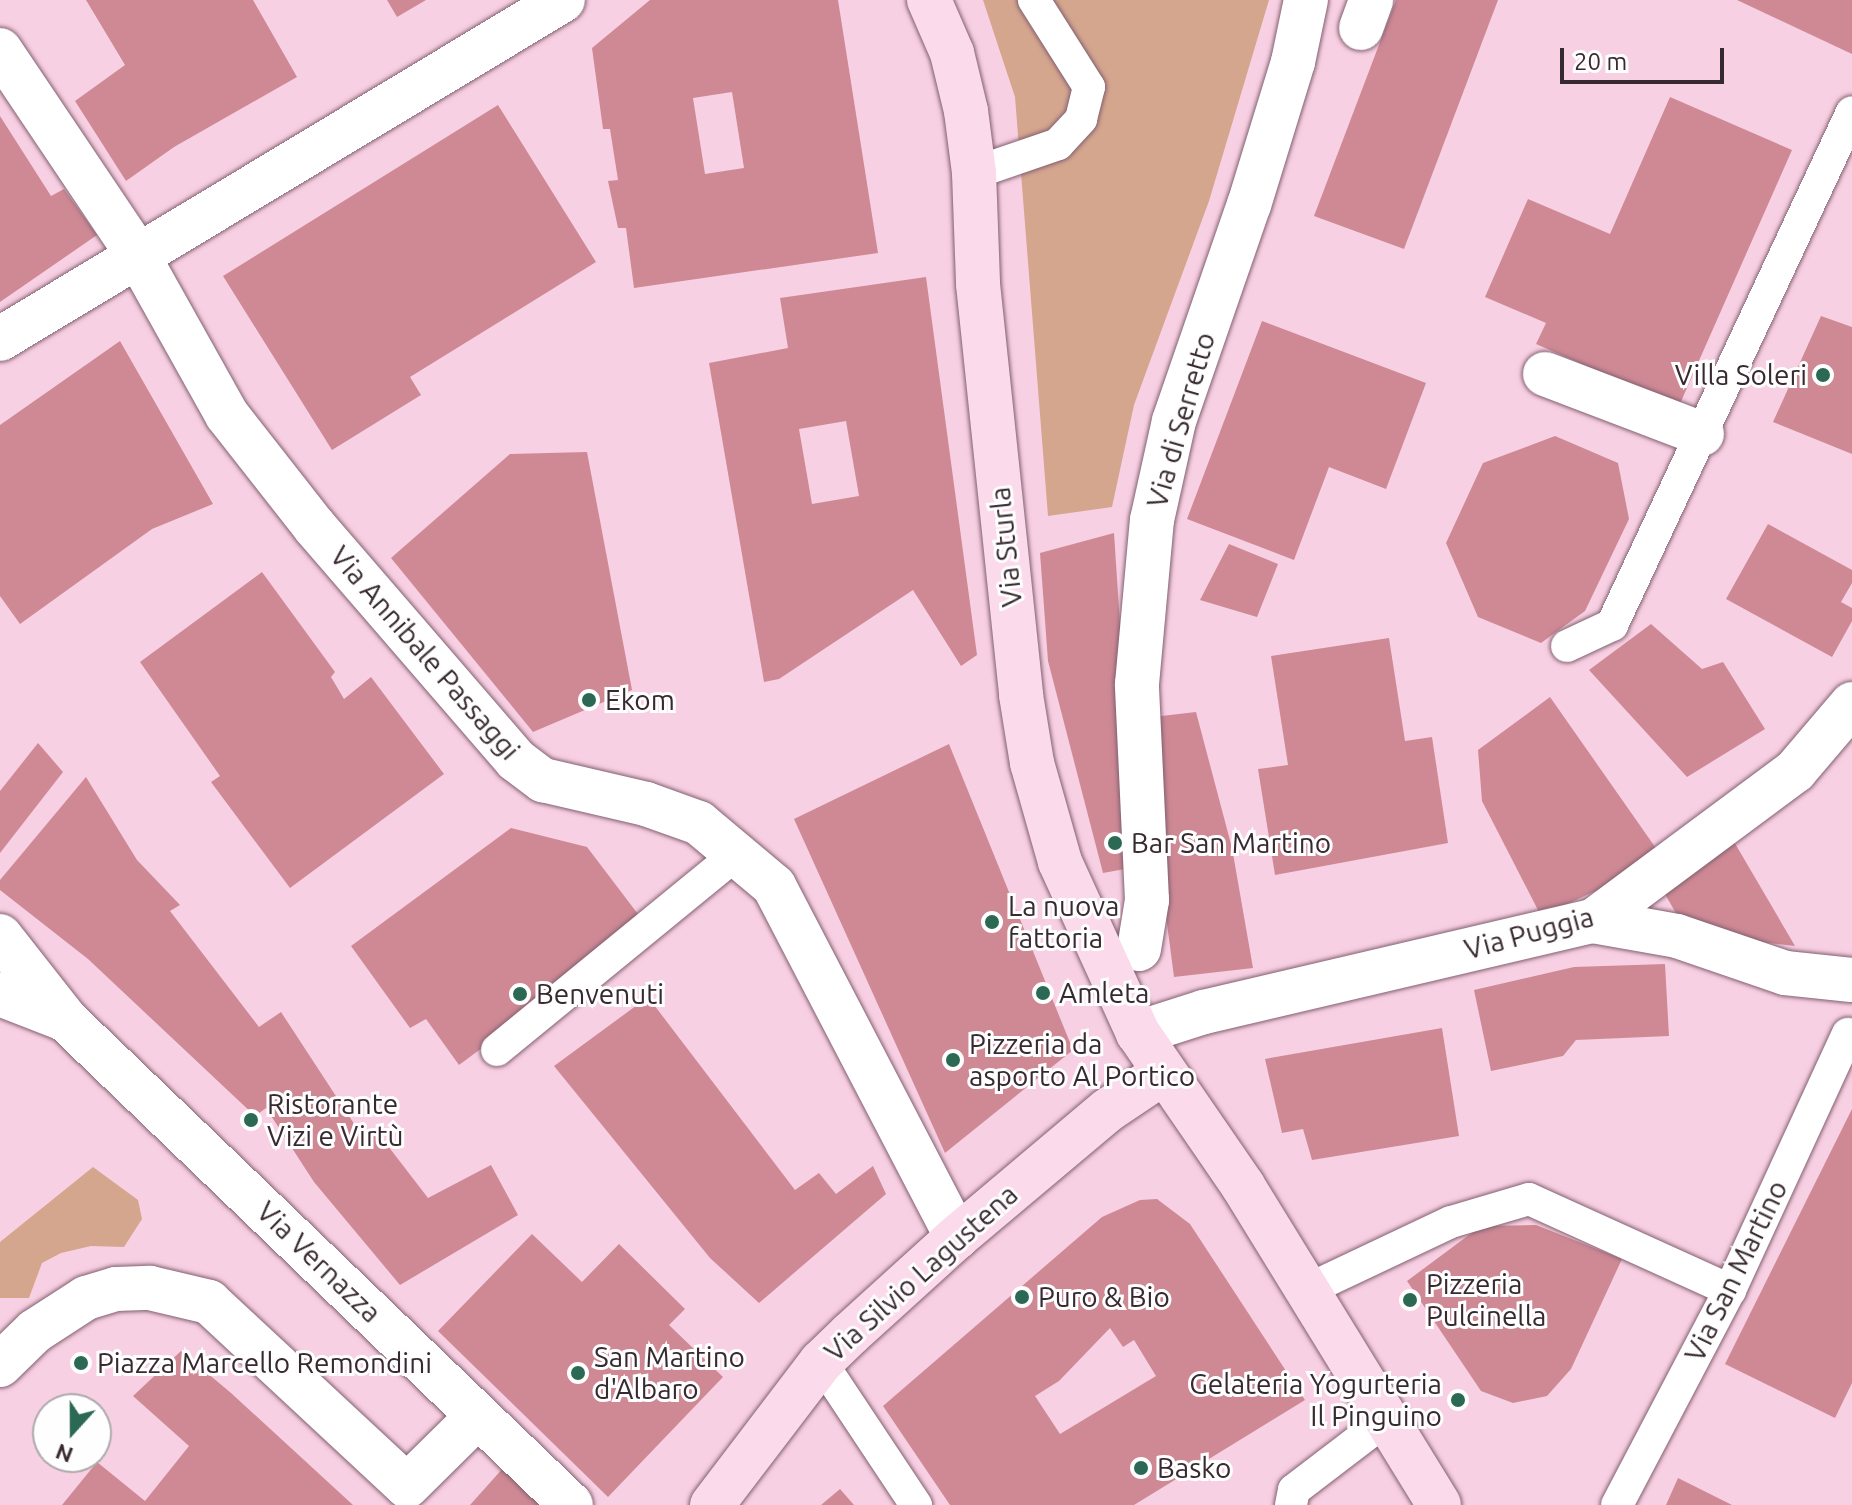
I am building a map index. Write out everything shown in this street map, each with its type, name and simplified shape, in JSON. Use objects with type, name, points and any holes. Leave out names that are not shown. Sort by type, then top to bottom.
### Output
[{"type":"street","points":[[0,339],[563,0]]},
{"type":"street","name":"Via Sturla","points":[[929,0],[952,53],[974,173],[986,361],[1032,763],[1068,883],[1138,1033],[1163,1073]]},
{"type":"street","name":"Via di Serretto","points":[[1139,949],[1147,900],[1137,684],[1152,520],[1174,421],[1249,205],[1293,62],[1306,0]]},
{"type":"street","name":"Via Annibale Passaggi","points":[[0,50],[137,254],[227,415],[314,526],[516,760],[543,780],[646,804],[699,823],[739,852],[774,886],[957,1237]]},
{"type":"street","points":[[1545,374],[1702,434]]},
{"type":"street","name":"Via Puggia","points":[[1138,1033],[1204,1012],[1593,921],[1795,771],[1852,704]]},
{"type":"street","points":[[1593,921],[1677,936],[1785,973],[1852,980]]},
{"type":"street","name":"Via Vernazza","points":[[0,936],[66,1020],[571,1505]]},
{"type":"street","name":"Via Vernazza","points":[[0,994],[66,1020]]},
{"type":"street","points":[[1163,1073],[1307,1290],[1439,1505]]},
{"type":"street","name":"Via Silvio Lagustena","points":[[712,1505],[821,1362],[957,1237],[1108,1110],[1163,1073]]},
{"type":"street","points":[[0,1365],[35,1331],[86,1298],[116,1289],[150,1288],[194,1295],[223,1313],[407,1496],[477,1417]]},
{"type":"lane","points":[[974,173],[1058,144],[1081,119],[1089,87],[1034,0]]},
{"type":"lane","points":[[1567,646],[1612,625],[1852,112]]},
{"type":"lane","points":[[497,1050],[739,852]]},
{"type":"lane","name":"Via San Martino","points":[[1617,1505],[1730,1290],[1848,1034]]},
{"type":"lane","points":[[1307,1290],[1451,1222],[1529,1199],[1730,1290]]},
{"type":"lane","points":[[821,1362],[916,1505]]},
{"type":"lane","points":[[1291,1505],[1294,1490],[1387,1419]]},
{"type":"shaded area","points":[[983,0],[1269,0],[1209,201],[1134,405],[1112,507],[1048,516],[1015,97]]},
{"type":"shaded area","points":[[93,1167],[138,1200],[142,1219],[124,1247],[91,1246],[61,1253],[42,1263],[29,1298],[0,1298],[0,1242]]},
{"type":"building","points":[[86,0],[253,0],[297,77],[174,147],[126,181],[75,101],[125,65]]},
{"type":"building","points":[[387,0],[426,0],[397,17]]},
{"type":"building","points":[[650,0],[838,0],[878,253],[634,288],[626,228],[618,228],[608,181],[618,180],[610,129],[603,129],[592,48]],"holes":[[[732,92],[744,168],[705,174],[693,98]]]},
{"type":"building","points":[[1396,0],[1498,0],[1404,249],[1314,216]]},
{"type":"building","points":[[1737,0],[1852,0],[1852,54]]},
{"type":"building","points":[[1670,97],[1792,150],[1679,406],[1536,344],[1546,323],[1485,297],[1528,199],[1610,234]]},
{"type":"building","points":[[498,105],[596,262],[410,377],[421,395],[332,450],[223,276]]},
{"type":"building","points":[[0,116],[51,196],[64,189],[97,235],[0,302]]},
{"type":"building","points":[[926,277],[977,655],[961,666],[913,590],[779,679],[764,682],[709,363],[788,348],[780,298]],"holes":[[[846,421],[859,496],[812,504],[799,429]]]},
{"type":"building","name":"Villa Soleri","points":[[1821,316],[1852,327],[1852,454],[1773,422]]},
{"type":"building","points":[[1262,321],[1426,383],[1386,489],[1329,467],[1294,560],[1187,519]]},
{"type":"building","points":[[120,341],[213,504],[152,529],[20,624],[0,596],[0,425]]},
{"type":"building","points":[[1555,436],[1618,463],[1629,519],[1585,611],[1541,643],[1478,617],[1446,543],[1483,463]]},
{"type":"building","points":[[587,452],[632,690],[533,732],[391,558],[510,454]]},
{"type":"building","points":[[1768,524],[1852,570],[1852,583],[1841,602],[1852,608],[1852,621],[1832,657],[1726,599]]},
{"type":"building","points":[[1114,533],[1136,867],[1103,873],[1048,661],[1040,553]]},
{"type":"building","points":[[1229,544],[1278,564],[1257,617],[1200,600]]},
{"type":"building","points":[[262,572],[335,672],[331,677],[344,699],[371,677],[444,774],[290,888],[211,782],[220,776],[140,662]]},
{"type":"building","points":[[1651,624],[1702,669],[1723,662],[1765,729],[1687,777],[1589,670]]},
{"type":"building","points":[[1389,638],[1405,741],[1432,737],[1448,843],[1275,875],[1258,769],[1288,765],[1271,656]]},
{"type":"building","points":[[1550,697],[1660,854],[1641,870],[1541,916],[1482,801],[1478,750]]},
{"type":"building","points":[[1196,712],[1232,848],[1253,968],[1174,977],[1159,863],[1153,717]]},
{"type":"building","points":[[38,743],[63,772],[0,853],[0,791]]},
{"type":"building","points":[[949,744],[1073,1050],[945,1153],[794,819]]},
{"type":"building","points":[[86,777],[137,860],[180,905],[170,911],[259,1027],[281,1012],[366,1142],[378,1133],[428,1198],[491,1165],[518,1215],[400,1285],[314,1182],[266,1108],[255,1116],[88,959],[0,890],[0,880]]},
{"type":"building","points":[[511,828],[587,847],[647,926],[459,1065],[426,1019],[410,1028],[351,946]]},
{"type":"building","points":[[1733,840],[1795,946],[1688,934],[1662,889]]},
{"type":"building","points":[[1665,964],[1669,1036],[1576,1040],[1563,1056],[1491,1071],[1474,990],[1574,967]]},
{"type":"building","points":[[648,997],[795,1190],[819,1173],[836,1194],[873,1166],[886,1194],[759,1303],[710,1258],[554,1066]]},
{"type":"building","points":[[1442,1028],[1459,1136],[1312,1160],[1303,1129],[1282,1133],[1265,1059]]},
{"type":"building","points":[[1852,1109],[1852,1383],[1835,1418],[1725,1364]]},
{"type":"building","points":[[1157,1199],[1190,1224],[1305,1400],[1134,1505],[950,1505],[883,1406],[1102,1217],[1140,1200]],"holes":[[[1110,1328],[1123,1347],[1134,1340],[1156,1376],[1060,1434],[1035,1396],[1059,1381]]]},
{"type":"building","points":[[1536,1225],[1622,1259],[1571,1369],[1547,1396],[1513,1403],[1481,1391],[1407,1281],[1481,1226]]},
{"type":"building","name":"San Martino d'Albaro","points":[[532,1234],[582,1282],[619,1244],[685,1309],[669,1325],[723,1377],[608,1497],[438,1331]]},
{"type":"building","points":[[181,1351],[353,1505],[62,1505],[88,1473],[111,1473],[145,1501],[189,1446],[133,1396]]},
{"type":"building","points":[[504,1467],[543,1505],[470,1505]]},
{"type":"building","points":[[1678,1478],[1732,1505],[1666,1505]]},
{"type":"building","points":[[840,1489],[854,1505],[821,1505]]},
{"type":"place","name":"Villa Soleri","points":[[1823,375]]},
{"type":"place","name":"Ekom","points":[[589,700]]},
{"type":"place","name":"Bar San Martino","points":[[1115,843]]},
{"type":"place","name":"La nuova fattoria","points":[[992,922]]},
{"type":"place","name":"Amleta","points":[[1043,993]]},
{"type":"place","name":"Benvenuti","points":[[520,994]]},
{"type":"place","name":"Pizzeria da asporto Al Portico","points":[[953,1060]]},
{"type":"place","name":"Ristorante Vizi e Virtù","points":[[251,1120]]},
{"type":"place","name":"Puro & Bio","points":[[1022,1297]]},
{"type":"place","name":"Pizzeria Pulcinella","points":[[1410,1300]]},
{"type":"place","name":"Piazza Marcello Remondini","points":[[81,1363]]},
{"type":"place","name":"San Martino d'Albaro","points":[[578,1373]]},
{"type":"place","name":"Gelateria Yogurteria Il Pinguino","points":[[1458,1400]]},
{"type":"place","name":"Basko","points":[[1141,1468]]}]
